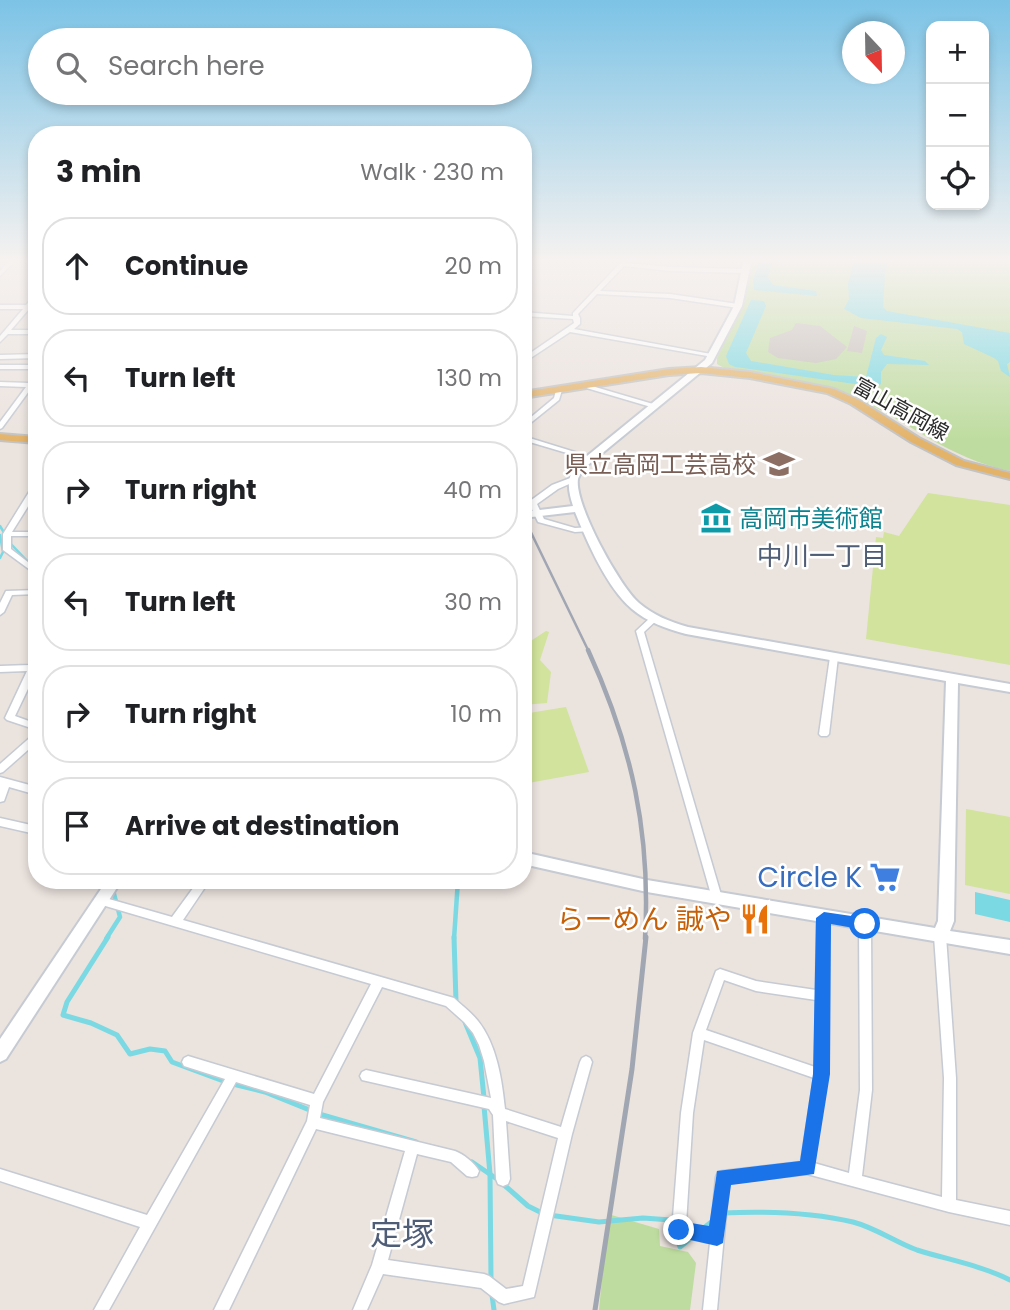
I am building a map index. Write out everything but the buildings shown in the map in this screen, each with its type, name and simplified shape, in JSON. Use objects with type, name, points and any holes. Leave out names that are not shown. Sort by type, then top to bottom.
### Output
[{"type":"main road","name":"富山高岡線","points":[[532,394],[701,370],[750,375],[830,391],[855,402],[923,444],[960,463],[1010,476]]},
{"type":"main road","points":[[0,437],[28,439]]},
{"type":"street","points":[[0,340],[17,319]]},
{"type":"street","points":[[532,355],[570,330],[577,324],[578,319]]},
{"type":"street","points":[[731,319],[701,370],[652,405],[589,458],[577,470],[573,479],[578,508],[619,587],[630,602],[654,619],[686,630],[1010,688]]},
{"type":"street","points":[[570,330],[711,356]]},
{"type":"street","points":[[7,332],[28,332]]},
{"type":"street","points":[[0,356],[28,356]]},
{"type":"street","points":[[0,367],[28,367]]},
{"type":"street","points":[[0,384],[28,385]]},
{"type":"street","points":[[585,386],[652,405]]},
{"type":"street","points":[[532,417],[557,399],[559,390]]},
{"type":"street","points":[[0,427],[28,392]]},
{"type":"street","points":[[532,441],[589,458]]},
{"type":"street","points":[[573,479],[555,487],[533,503],[541,520],[575,530],[588,529]]},
{"type":"street","points":[[28,501],[7,537],[7,550],[28,566]]},
{"type":"street","points":[[532,514],[578,508]]},
{"type":"street","points":[[7,537],[28,535]]},
{"type":"street","points":[[0,612],[9,593],[28,592]]},
{"type":"street","points":[[654,619],[640,631],[717,898]]},
{"type":"street","points":[[824,734],[834,657]]},
{"type":"street","points":[[0,668],[28,666]]},
{"type":"street","points":[[949,1205],[950,1079],[940,936],[947,921],[952,678]]},
{"type":"street","points":[[28,680],[10,718],[28,724]]},
{"type":"street","points":[[0,770],[28,744]]},
{"type":"street","points":[[0,798],[2,782],[28,789]]},
{"type":"street","points":[[0,822],[28,828]]},
{"type":"street","points":[[532,860],[602,877],[824,918],[1010,947]]},
{"type":"street","points":[[0,1054],[109,889]]},
{"type":"street","points":[[175,922],[199,889]]},
{"type":"street","points":[[102,901],[450,1002],[477,1028],[487,1049],[491,1106],[503,1179]]},
{"type":"street","points":[[807,1168],[821,1074],[824,918]]},
{"type":"street","points":[[855,1181],[866,1090],[865,924]]},
{"type":"street","points":[[717,1237],[679,1230],[687,1113],[699,1033],[720,974],[756,986],[822,996]]},
{"type":"street","points":[[221,1310],[313,1122],[317,1101],[379,981]]},
{"type":"street","points":[[699,1033],[821,1074]]},
{"type":"street","points":[[188,1062],[317,1101]]},
{"type":"street","points":[[379,1266],[484,1281],[504,1297],[530,1292],[565,1134],[586,1062]]},
{"type":"street","points":[[101,1310],[233,1076]]},
{"type":"street","points":[[366,1076],[491,1106],[565,1134]]},
{"type":"street","points":[[313,1122],[455,1157],[472,1171]]},
{"type":"street","points":[[360,1310],[379,1266],[412,1148]]},
{"type":"street","points":[[710,1310],[723,1177],[807,1168],[1010,1218]]},
{"type":"street","points":[[0,1175],[150,1223]]},
{"type":"green space","points":[[736,319],[1010,319],[1010,471],[967,458],[844,393],[810,383],[724,368],[717,364],[717,358]]},
{"type":"green space","points":[[928,493],[1010,505],[1010,665],[866,639],[876,537],[883,538],[884,532],[899,536]]},
{"type":"green space","points":[[546,631],[549,632],[540,660],[551,672],[547,703],[532,704],[532,640]]},
{"type":"green space","points":[[566,707],[589,772],[532,782],[532,713]]},
{"type":"green space","points":[[966,809],[1010,817],[1010,894],[965,885]]},
{"type":"green space","points":[[608,1214],[659,1229],[660,1246],[688,1252],[696,1263],[690,1310],[599,1310]]},
{"type":"water","points":[[742,319],[760,319],[746,353],[751,361],[834,375],[866,377],[876,338],[881,334],[887,337],[881,350],[884,355],[925,361],[929,365],[887,364],[881,372],[881,384],[876,387],[735,367],[729,364],[726,356]]},
{"type":"water","points":[[871,319],[932,319],[1010,333],[1010,362],[1007,364],[1010,377],[1001,371],[994,358],[964,344],[962,332],[957,329]]},
{"type":"water","points":[[975,892],[1010,900],[1010,922],[975,914]]},
{"type":"waterway","points":[[0,526],[6,536]]},
{"type":"waterway","points":[[0,535],[3,552],[0,558]]},
{"type":"waterway","points":[[10,543],[28,562]]},
{"type":"waterway","points":[[454,938],[457,889]]},
{"type":"waterway","points":[[106,939],[120,917],[113,890]]},
{"type":"waterway","points":[[108,937],[67,1002],[63,1015],[91,1023],[117,1035],[130,1054],[150,1049],[165,1051],[172,1062],[226,1082]]},
{"type":"waterway","points":[[454,938],[456,1002]]},
{"type":"waterway","points":[[465,1022],[480,1058],[484,1098]]},
{"type":"waterway","points":[[233,1084],[265,1092],[312,1111]]},
{"type":"waterway","points":[[484,1106],[490,1174]]},
{"type":"waterway","points":[[319,1114],[416,1142]]},
{"type":"waterway","points":[[472,1162],[490,1174]]},
{"type":"waterway","points":[[490,1174],[497,1179]]},
{"type":"waterway","points":[[490,1174],[491,1280]]},
{"type":"waterway","points":[[503,1184],[528,1206],[542,1213]]},
{"type":"waterway","points":[[723,1213],[788,1213],[853,1222],[917,1250],[1010,1280]]},
{"type":"waterway","points":[[549,1215],[599,1222],[643,1218],[671,1220],[673,1225]]},
{"type":"waterway","points":[[701,1230],[714,1220]]},
{"type":"waterway","points":[[675,1232],[680,1247],[692,1237]]},
{"type":"waterway","points":[[492,1295],[494,1310]]},
{"type":"railway","points":[[532,535],[589,652]]},
{"type":"railway","points":[[588,650],[616,721],[635,791],[645,863],[645,939]]},
{"type":"railway","points":[[595,1310],[632,1069],[646,937]]},
{"type":"place","name":"県立高岡工芸高校","points":[[779,464]]},
{"type":"place","name":"高岡市美術館","points":[[716,518]]},
{"type":"place","name":"Circle K","points":[[885,877]]},
{"type":"place","name":"らーめん 誠や","points":[[755,919]]},
{"type":"district","name":"中川一丁目","points":[[822,556]]},
{"type":"district","name":"定塚","points":[[402,1233]]},
{"type":"route","points":[[679,1230],[717,1237],[723,1177],[807,1168],[821,1074],[824,918],[865,924]]}]
